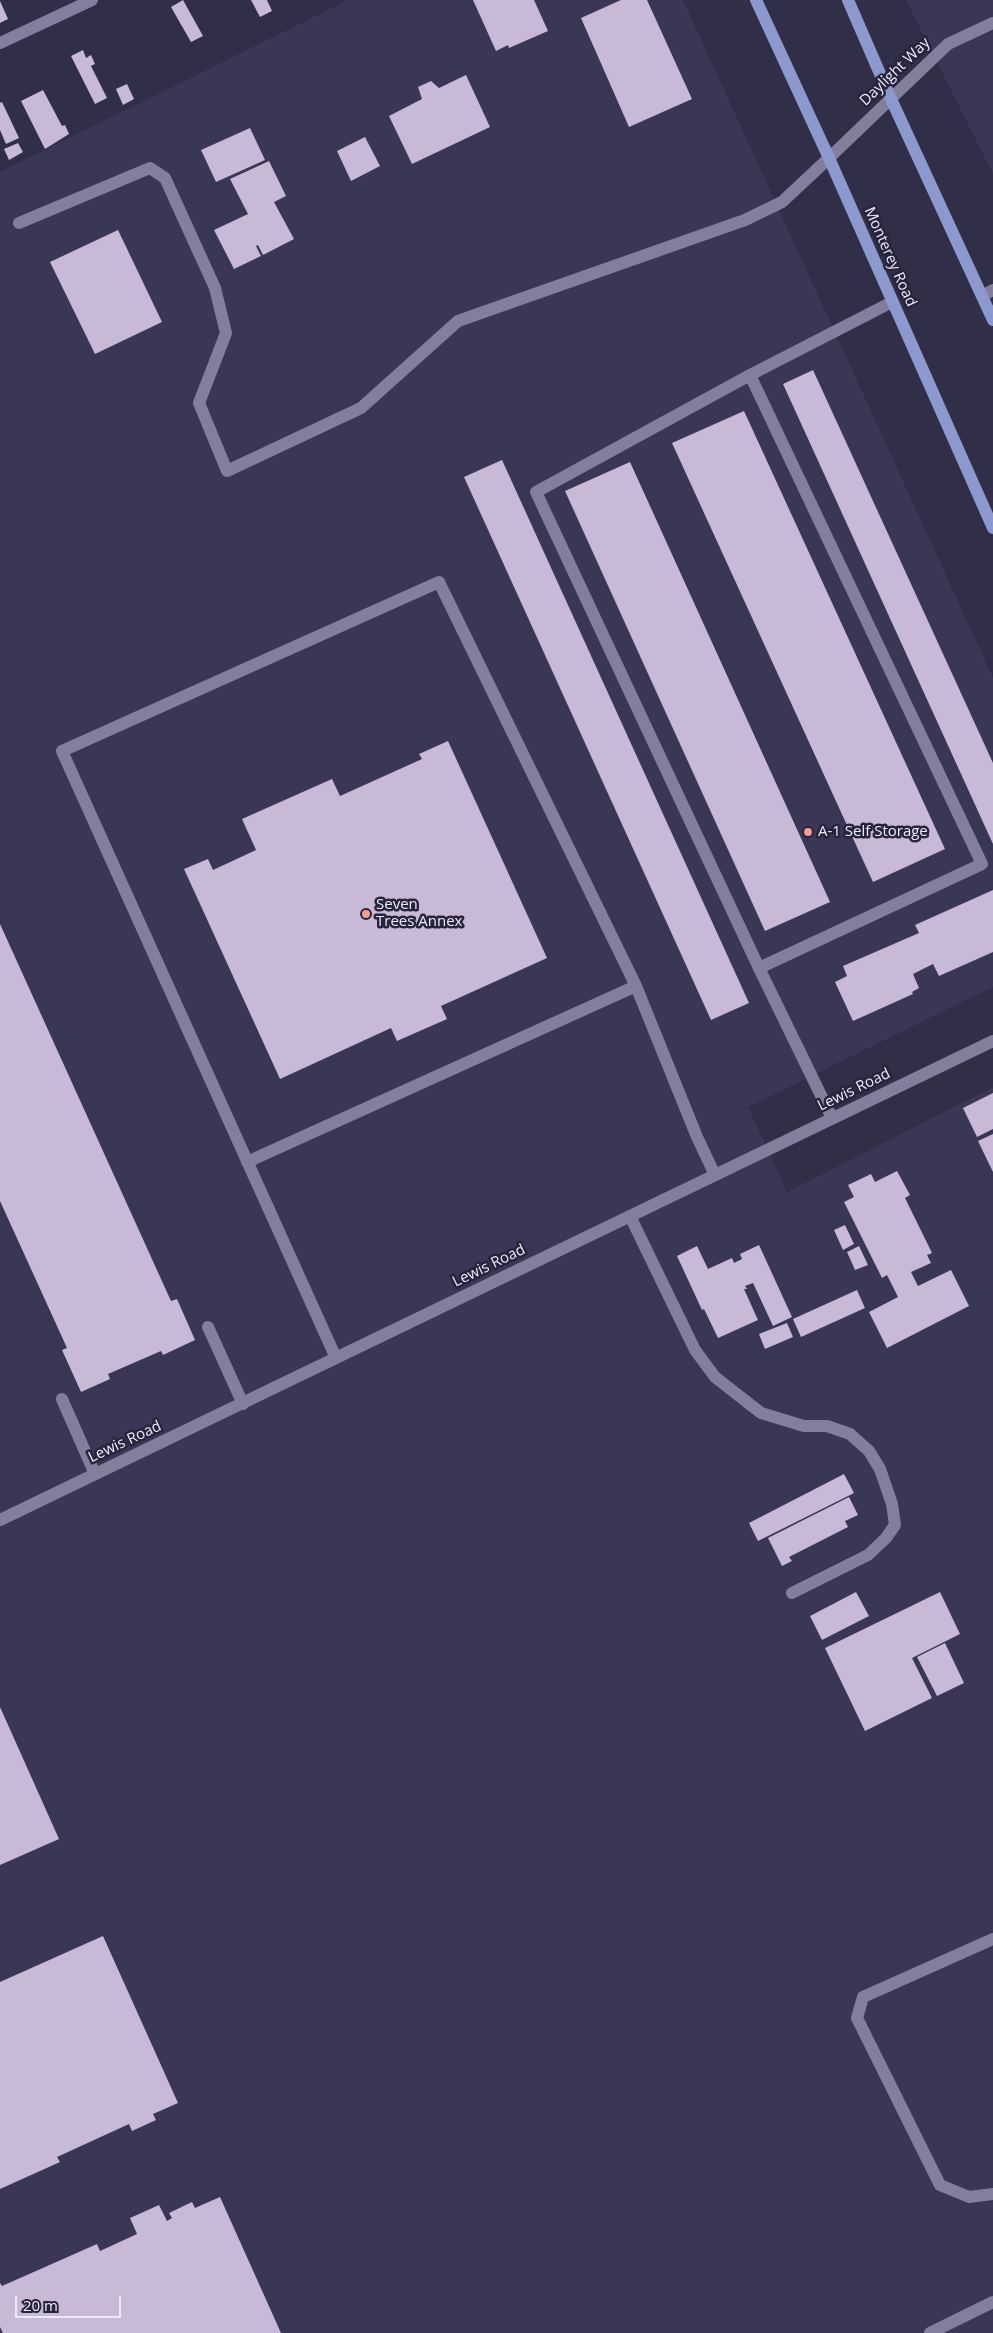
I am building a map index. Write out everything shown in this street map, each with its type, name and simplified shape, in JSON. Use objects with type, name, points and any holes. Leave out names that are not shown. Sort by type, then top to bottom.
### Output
[{"type":"main road","name":"Monterey Road","points":[[756,0],[829,158],[993,528]]},
{"type":"main road","points":[[848,0],[891,99],[987,293],[993,320]]},
{"type":"street","points":[[0,44],[92,0]]},
{"type":"street","name":"Daylight Way","points":[[19,222],[150,168],[165,178],[215,288],[226,333],[199,402],[227,471],[362,408],[458,321],[745,220],[782,202],[948,44],[993,23]]},
{"type":"street","points":[[832,1118],[759,968],[536,492],[750,375],[892,302]]},
{"type":"street","points":[[750,375],[982,864],[759,968]]},
{"type":"street","points":[[336,1358],[62,751],[439,582],[636,986],[697,1137],[715,1175]]},
{"type":"street","points":[[247,1162],[636,986]]},
{"type":"street","name":"Lewis Road","points":[[0,1520],[993,1041]]},
{"type":"street","points":[[630,1216],[695,1350],[714,1378],[761,1413],[804,1426],[827,1426],[850,1434],[869,1451],[880,1469],[892,1504],[894,1518],[894,1525],[886,1538],[868,1555],[792,1593]]},
{"type":"street","points":[[208,1327],[243,1404]]},
{"type":"street","points":[[62,1400],[95,1474]]},
{"type":"street","points":[[993,1939],[863,1997],[857,2018],[940,2185],[969,2197],[993,2194]]},
{"type":"street","points":[[930,2333],[993,2302]]},
{"type":"shaded area","points":[[348,0],[683,0],[993,678],[993,987],[748,1107],[787,1192],[993,1087],[993,2333],[0,2333],[0,172]]},
{"type":"shaded area","points":[[906,0],[993,0],[993,174]]},
{"type":"building","points":[[183,0],[203,36],[191,42],[171,7]]},
{"type":"building","points":[[251,0],[267,0],[272,11],[260,17]]},
{"type":"building","points":[[473,0],[534,0],[548,31],[509,48],[508,45],[496,51]]},
{"type":"building","points":[[621,0],[647,0],[692,99],[629,127],[581,18]]},
{"type":"building","points":[[0,1],[8,19],[0,23]]},
{"type":"building","points":[[83,50],[86,58],[91,55],[95,64],[91,66],[107,98],[95,104],[71,56]]},
{"type":"building","points":[[466,75],[490,127],[412,164],[389,116],[422,99],[418,87],[431,81],[439,88]]},
{"type":"building","points":[[127,84],[134,99],[123,105],[116,89]]},
{"type":"building","points":[[43,90],[62,126],[65,125],[69,134],[45,149],[21,101]]},
{"type":"building","points":[[2,102],[19,138],[6,144],[0,130],[0,103]]},
{"type":"building","points":[[250,128],[265,160],[216,182],[201,150]]},
{"type":"building","points":[[365,137],[380,166],[351,181],[337,151]]},
{"type":"building","points":[[18,143],[23,152],[9,160],[4,149]]},
{"type":"building","points":[[269,161],[286,196],[274,202],[294,239],[263,255],[258,245],[256,246],[261,256],[234,269],[214,230],[248,214],[230,179]]},
{"type":"building","points":[[118,230],[162,322],[95,354],[50,262]]},
{"type":"building","points":[[813,370],[993,763],[993,844],[783,384]]},
{"type":"building","points":[[744,411],[945,849],[873,882],[672,443]]},
{"type":"building","points":[[502,460],[749,1003],[711,1020],[464,477]]},
{"type":"building","points":[[630,462],[830,902],[765,931],[565,491]]},
{"type":"building","name":"Seven Trees Annex","points":[[448,741],[547,958],[441,1006],[447,1019],[397,1041],[391,1028],[280,1079],[184,869],[208,859],[213,870],[256,850],[242,819],[332,779],[340,796],[422,759],[419,754]]},
{"type":"building","points":[[993,890],[993,952],[939,976],[933,964],[913,974],[919,988],[912,992],[913,994],[853,1021],[835,982],[847,976],[843,966],[919,933],[915,925]]},
{"type":"building","points":[[0,924],[171,1301],[177,1299],[195,1340],[163,1355],[161,1351],[108,1374],[110,1379],[81,1392],[62,1350],[67,1348],[0,1201]]},
{"type":"building","points":[[993,1093],[993,1129],[977,1137],[963,1108]]},
{"type":"building","points":[[993,1134],[993,1172],[978,1141]]},
{"type":"building","points":[[897,1171],[910,1195],[905,1198],[932,1253],[927,1255],[931,1263],[911,1272],[918,1286],[951,1270],[969,1306],[887,1348],[869,1312],[898,1297],[887,1275],[882,1278],[844,1202],[854,1197],[848,1185],[871,1174],[875,1182]]},
{"type":"building","points":[[845,1225],[854,1244],[843,1250],[834,1230]]},
{"type":"building","points":[[759,1245],[792,1317],[773,1326],[753,1283],[745,1286],[747,1289],[744,1289],[758,1320],[718,1338],[704,1309],[702,1310],[677,1256],[697,1246],[708,1269],[732,1258],[734,1263],[742,1259],[740,1254]]},
{"type":"building","points":[[859,1246],[868,1265],[855,1270],[847,1252]]},
{"type":"building","points":[[857,1290],[865,1308],[801,1337],[793,1319]]},
{"type":"building","points":[[787,1323],[793,1337],[765,1349],[759,1334]]},
{"type":"building","points":[[844,1474],[854,1493],[758,1541],[749,1523]]},
{"type":"building","points":[[849,1497],[858,1515],[845,1521],[848,1527],[789,1557],[792,1561],[782,1566],[768,1538]]},
{"type":"building","points":[[856,1592],[869,1616],[822,1640],[810,1616]]},
{"type":"building","points":[[940,1592],[960,1634],[912,1658],[932,1698],[865,1731],[825,1648]]},
{"type":"building","points":[[945,1643],[964,1683],[937,1696],[917,1657]]},
{"type":"building","points":[[0,1707],[59,1839],[0,1865]]},
{"type":"building","points":[[103,1936],[178,2103],[153,2114],[156,2120],[132,2131],[129,2124],[57,2157],[60,2162],[0,2189],[0,1982]]},
{"type":"building","points":[[220,2197],[281,2333],[3,2333],[0,2327],[0,2283],[2,2286],[97,2244],[100,2251],[137,2234],[130,2218],[159,2205],[167,2221],[172,2218],[169,2213],[192,2202],[195,2208]]},
{"type":"place","name":"A-1 Self Storage","points":[[808,832]]},
{"type":"place","name":"Seven Trees Annex","points":[[366,914]]}]
